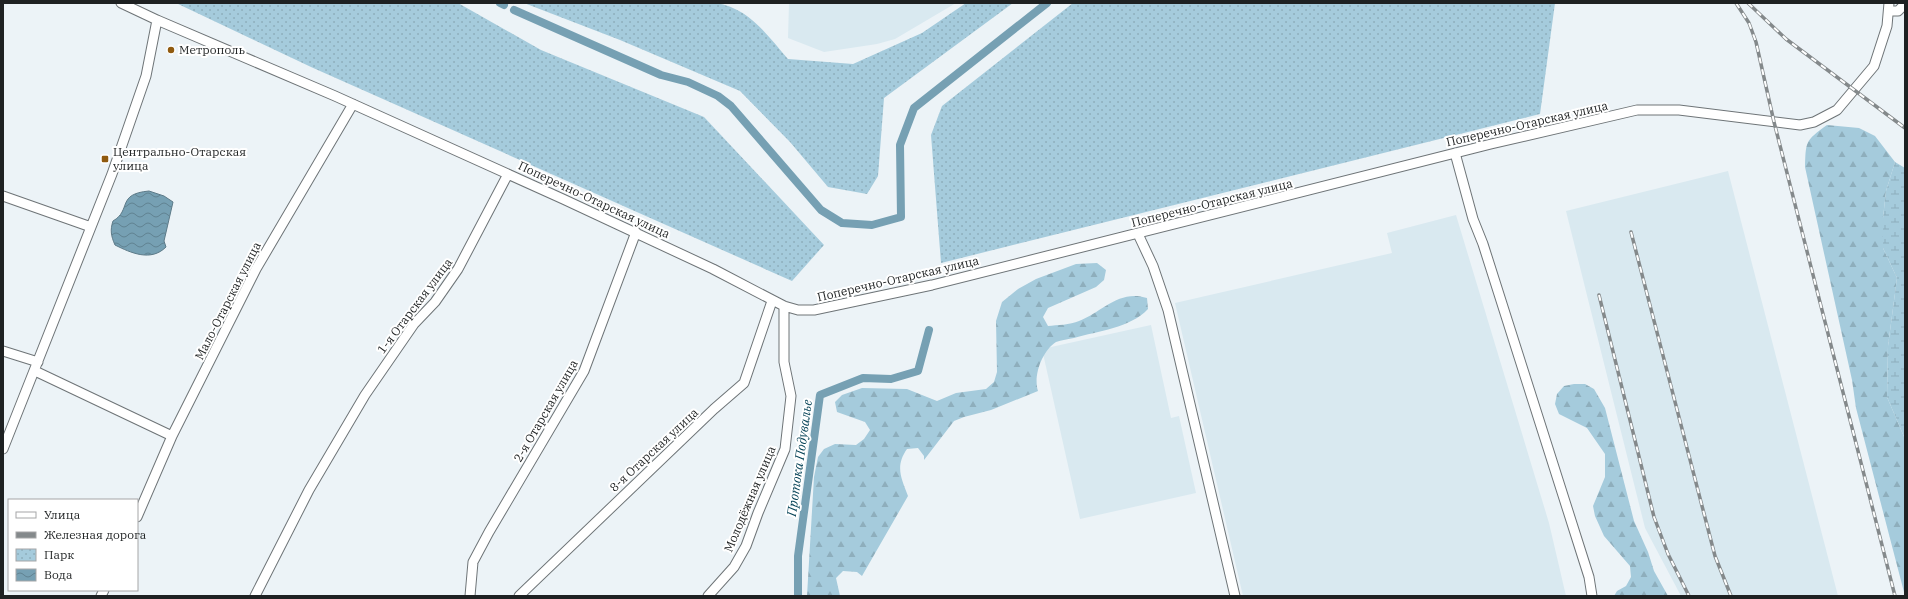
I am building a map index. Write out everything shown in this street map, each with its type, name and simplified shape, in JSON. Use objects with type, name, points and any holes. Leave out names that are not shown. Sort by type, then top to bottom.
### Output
[{"type":"street","name":"Поперечно-Отарская улица","points":[[121,3],[157,20],[353,104],[636,232],[713,269],[772,301],[798,310],[814,310],[844,305],[932,285],[1455,153],[1637,110],[1679,110],[1800,125],[1814,122],[1837,110],[1876,64],[1887,26],[1889,7]]},
{"type":"street","points":[[1889,7],[1898,11],[1905,4]]},
{"type":"street","points":[[3,449],[92,227],[140,95],[146,76],[157,20]]},
{"type":"street","name":"Мало-Отарская улица","points":[[138,514],[172,436],[256,269],[353,104]]},
{"type":"street","points":[[1455,153],[1473,219],[1484,244],[1586,570],[1592,596]]},
{"type":"street","name":"1-я Отарская улица","points":[[255,596],[309,490],[365,395],[414,324],[436,302],[458,269],[508,174]]},
{"type":"street","points":[[3,196],[92,227]]},
{"type":"street","name":"2-я Отарская улица","points":[[470,596],[473,562],[488,532],[584,371],[636,232]]},
{"type":"street","points":[[1138,234],[1153,266],[1168,310],[1235,596]]},
{"type":"street","name":"8-я Отарская улица","points":[[519,596],[669,452],[744,383],[772,301]]},
{"type":"street","name":"Молодёжная улица","points":[[708,596],[734,567],[746,546],[785,449],[791,396],[784,362],[784,306]]},
{"type":"street","points":[[3,351],[36,366],[172,436]]},
{"type":"shaded area","points":[[789,3],[956,3],[895,39],[877,44],[824,52],[788,38]]},
{"type":"shaded area","points":[[1728,171],[1838,596],[1681,596],[1645,528],[1566,211]]},
{"type":"shaded area","points":[[1456,215],[1549,523],[1566,596],[1243,596],[1175,303],[1392,253],[1387,233]]},
{"type":"shaded area","points":[[1151,325],[1171,418],[1179,416],[1196,493],[1080,519],[1042,349]]},
{"type":"green space","points":[[176,3],[458,3],[541,50],[704,117],[824,245],[792,281],[311,67]]},
{"type":"green space","points":[[524,3],[716,3],[738,10],[748,17],[765,32],[788,59],[853,64],[922,33],[966,3],[1013,3],[884,98],[878,176],[867,194],[828,187],[790,142],[740,91],[620,40]]},
{"type":"green space","points":[[1073,3],[1555,3],[1540,114],[941,263],[931,135],[942,106]]},
{"type":"green space","points":[[1827,125],[1859,128],[1875,136],[1895,162],[1886,191],[1883,218],[1883,248],[1897,278],[1888,346],[1887,397],[1905,439],[1905,596],[1856,408],[1852,380],[1805,167],[1808,142],[1814,135]]},
{"type":"green space","points":[[1895,162],[1905,168],[1905,439],[1887,397],[1888,346],[1897,278],[1883,248],[1883,218],[1886,191]]},
{"type":"green space","points":[[1097,263],[1106,270],[1104,280],[1096,287],[1048,308],[1043,317],[1048,326],[1075,322],[1119,299],[1128,297],[1137,296],[1147,298],[1148,309],[1132,321],[1123,325],[1056,342],[1047,351],[1040,364],[1037,378],[1038,391],[991,410],[954,421],[924,460],[924,456],[918,448],[907,449],[901,461],[900,472],[908,496],[862,576],[857,572],[843,571],[836,578],[840,596],[807,596],[814,477],[818,457],[824,449],[835,444],[856,445],[864,439],[870,430],[865,422],[837,412],[835,402],[842,395],[862,388],[907,389],[937,401],[956,393],[986,389],[994,382],[997,372],[996,321],[1002,302],[1018,289],[1036,279],[1076,264]]},
{"type":"green space","points":[[1585,384],[1594,389],[1605,408],[1634,521],[1648,552],[1654,571],[1668,596],[1614,596],[1617,591],[1626,586],[1631,577],[1630,566],[1604,536],[1595,516],[1593,506],[1605,477],[1605,454],[1587,428],[1559,414],[1555,404],[1557,394],[1564,386]]},
{"type":"water","points":[[149,191],[164,196],[173,202],[164,241],[166,247],[160,252],[154,254],[141,255],[115,245],[111,227],[113,221],[119,217],[128,199],[132,195]]},
{"type":"waterway","points":[[500,3],[504,5]]},
{"type":"waterway","points":[[514,10],[661,75],[688,82],[718,96],[731,106],[821,210],[842,223],[872,225],[901,217],[900,145],[914,108],[1047,3]]},
{"type":"waterway","name":"Протока Подувалье","points":[[798,596],[798,556],[820,395],[863,378],[891,379],[918,371],[929,330]]},
{"type":"railway","points":[[1736,3],[1749,23],[1756,42],[1774,122],[1895,596]]},
{"type":"railway","points":[[1748,3],[1786,39],[1905,128]]},
{"type":"railway","points":[[1631,232],[1715,556],[1731,596]]},
{"type":"railway","points":[[1599,295],[1654,517],[1668,554],[1689,596]]},
{"type":"place","name":"Метрополь","points":[[171,50]]},
{"type":"place","name":"Центрально-Отарская улица","points":[[105,159]]}]
